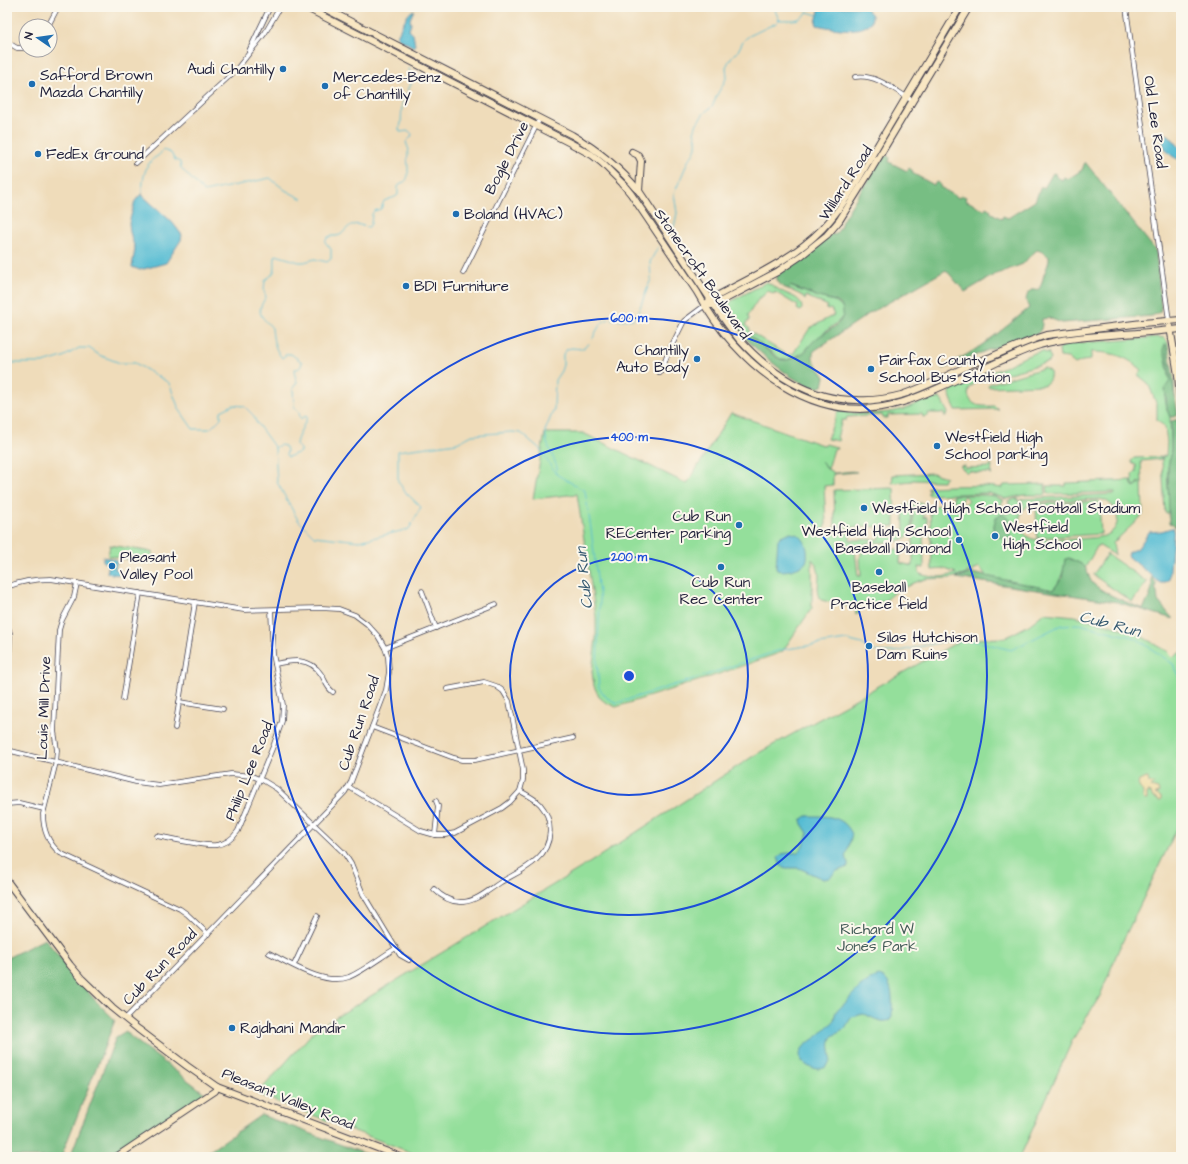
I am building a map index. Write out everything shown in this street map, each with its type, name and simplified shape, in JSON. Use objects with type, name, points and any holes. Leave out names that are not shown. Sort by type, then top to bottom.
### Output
[{"type":"main road","name":"Stonecroft Boulevard","points":[[305,7],[592,155],[618,178],[631,194],[697,292],[704,306],[739,350],[770,378],[788,390],[808,399],[847,408],[873,408],[902,403],[1025,350],[1049,342],[1181,329]]},
{"type":"main road","name":"Stonecroft Boulevard","points":[[322,7],[540,118],[594,148],[607,158],[639,191],[712,302],[739,339],[754,355],[776,373],[795,385],[813,393],[833,398],[852,400],[872,400],[901,395],[1032,339],[1047,335],[1181,320]]},
{"type":"main road","name":"Willard Road","points":[[712,302],[773,266],[822,230],[842,205],[960,7]]},
{"type":"main road","name":"Willard Road","points":[[704,306],[777,272],[802,255],[827,235],[848,209],[969,7]]},
{"type":"main road","points":[[632,152],[638,155],[641,161],[639,191]]},
{"type":"main road","name":"Old Lee Road","points":[[1169,321],[1178,375],[1181,408]]},
{"type":"main road","name":"Pleasant Valley Road","points":[[7,881],[74,970],[101,998],[163,1049],[218,1087],[401,1157]]},
{"type":"main road","points":[[116,1157],[215,1091],[218,1087]]},
{"type":"street","points":[[52,18],[58,7]]},
{"type":"street","points":[[246,58],[270,7]]},
{"type":"street","points":[[136,162],[229,77],[265,33],[280,7]]},
{"type":"street","name":"Old Lee Road","points":[[1126,7],[1169,321]]},
{"type":"street","points":[[7,42],[18,48]]},
{"type":"street","points":[[856,77],[866,76],[875,78],[913,101]]},
{"type":"street","name":"Bogle Drive","points":[[463,273],[540,118]]},
{"type":"street","points":[[660,373],[684,321],[704,306]]},
{"type":"street","name":"Cub Run Road","points":[[7,587],[21,582],[37,579],[59,580],[244,610],[322,608],[343,611],[355,615],[367,624],[378,636],[385,648],[388,663],[388,681],[386,690],[349,787],[125,1019]]},
{"type":"street","name":"Louis Mill Drive","points":[[77,583],[74,597],[62,620],[59,630],[54,731],[57,750],[56,762],[44,809],[43,821],[46,834],[54,848],[60,853],[180,909],[208,934]]},
{"type":"street","points":[[422,591],[436,628]]},
{"type":"street","points":[[123,699],[140,593]]},
{"type":"street","points":[[175,728],[195,602]]},
{"type":"street","points":[[385,648],[496,604]]},
{"type":"street","name":"Philip Lee Road","points":[[157,836],[205,846],[215,846],[232,838],[238,831],[282,721],[283,705],[273,654],[271,610]]},
{"type":"street","points":[[7,624],[10,633],[9,663]]},
{"type":"street","points":[[275,664],[292,660],[307,663],[316,668],[327,688],[333,692]]},
{"type":"street","points":[[349,787],[421,831],[435,835],[445,835],[455,832],[495,812],[510,802],[520,791],[524,773],[509,701],[498,687],[490,683],[481,682],[447,689]]},
{"type":"street","points":[[179,702],[223,709]]},
{"type":"street","points":[[372,727],[462,760],[474,760],[572,738]]},
{"type":"street","points":[[7,750],[136,782],[155,785],[230,774],[244,774],[260,779],[277,789],[347,858],[363,894],[396,948],[403,957],[409,960]]},
{"type":"street","points":[[434,889],[442,896],[452,901],[469,901],[532,864],[541,855],[550,834],[547,816],[539,803],[520,791]]},
{"type":"street","points":[[435,835],[438,806],[436,801]]},
{"type":"street","points":[[7,804],[19,803],[44,809]]},
{"type":"street","points":[[294,965],[317,916]]},
{"type":"street","points":[[269,953],[323,978],[338,979],[354,974],[396,948]]},
{"type":"green space","points":[[884,156],[888,156],[890,158],[889,162],[907,171],[909,168],[913,171],[912,173],[934,185],[936,182],[940,184],[940,187],[959,198],[961,195],[966,197],[965,200],[985,210],[986,207],[991,210],[990,212],[1002,219],[1003,216],[1008,218],[1035,201],[1041,187],[1044,188],[1053,173],[1062,180],[1064,177],[1068,179],[1082,170],[1085,162],[1156,251],[1161,307],[1160,312],[1152,316],[1062,323],[1049,318],[1042,319],[1040,331],[1037,334],[988,350],[943,369],[943,366],[966,355],[988,341],[1029,308],[1026,301],[1027,297],[1031,290],[1038,290],[1040,288],[1049,261],[1049,257],[1043,252],[1037,250],[1023,264],[994,275],[965,292],[946,270],[870,313],[814,351],[814,362],[825,377],[823,386],[815,387],[794,378],[770,361],[745,338],[748,334],[774,356],[782,360],[787,360],[802,354],[815,340],[838,324],[843,316],[842,307],[839,304],[832,300],[819,297],[790,286],[788,289],[780,285],[777,280],[777,275],[792,265],[805,260],[808,255],[831,234],[835,235],[863,187]]},
{"type":"green space","points":[[767,282],[798,299],[802,309],[800,311],[797,309],[798,306],[775,292],[774,294],[767,290],[763,296],[759,298],[748,315],[749,320],[745,325],[750,329],[749,331],[788,356],[790,353],[793,354],[810,328],[834,315],[831,309],[826,309],[828,306],[806,296],[805,300],[801,295],[788,289],[789,286],[818,297],[834,301],[843,308],[843,316],[839,321],[816,339],[803,353],[787,360],[782,360],[748,335],[745,338],[726,314],[726,304]]},
{"type":"green space","points":[[1158,337],[1165,338],[1168,343],[1174,380],[1175,401],[1165,344],[1165,355],[1170,381],[1165,398],[1170,417],[1171,456],[1167,475],[1170,508],[1169,513],[1165,513],[1162,460],[1163,456],[1166,456],[1167,442],[1165,427],[1157,420],[1157,405],[1148,383],[1138,375],[1142,370],[1124,358],[1099,352],[1091,352],[1091,360],[1082,361],[1075,364],[1068,358],[1060,357],[1059,350],[1063,344]]},
{"type":"green space","points":[[1166,344],[1178,415],[1174,417],[1170,417],[1167,409],[1165,388],[1170,381],[1163,350]]},
{"type":"green space","points":[[1043,351],[1047,354],[1048,352],[1051,359],[1049,362],[977,382],[970,387],[968,394],[972,402],[978,405],[995,406],[998,409],[956,410],[950,395],[953,387],[1002,368],[1031,354]]},
{"type":"green space","points":[[1044,368],[1050,371],[1050,376],[1048,382],[1043,385],[988,387],[989,384]]},
{"type":"green space","points":[[939,397],[948,413],[947,416],[944,416],[944,413],[928,413],[928,416],[923,417],[922,414],[888,415],[888,418],[883,418],[882,415],[847,417],[846,420],[842,420],[837,438],[839,441],[827,439],[838,411],[879,413],[896,411],[927,400],[936,398],[939,399]]},
{"type":"green space","points":[[731,413],[825,446],[826,444],[836,447],[837,449],[834,449],[828,469],[821,462],[827,469],[834,473],[849,471],[857,472],[833,474],[833,485],[824,486],[826,524],[824,528],[826,534],[850,533],[850,540],[880,539],[880,531],[904,530],[903,507],[906,504],[911,504],[912,518],[910,532],[907,536],[897,541],[866,543],[866,545],[861,545],[855,551],[858,576],[861,576],[860,558],[862,551],[866,550],[901,549],[900,563],[913,566],[913,504],[922,503],[926,505],[923,518],[927,517],[927,529],[923,530],[924,568],[918,567],[920,574],[938,577],[956,573],[945,569],[932,570],[930,508],[933,506],[965,504],[969,500],[965,496],[961,499],[962,501],[953,502],[953,495],[994,496],[1004,501],[1001,503],[1003,512],[1009,514],[1011,509],[1008,501],[1018,498],[1021,505],[1024,503],[1021,503],[1021,499],[1115,494],[1115,492],[1048,494],[1047,486],[1066,486],[1066,483],[1131,480],[1134,487],[1142,482],[1143,515],[1113,543],[1115,555],[1098,545],[1085,568],[1069,558],[1053,590],[992,578],[987,576],[979,567],[967,572],[967,574],[951,578],[925,579],[914,583],[899,589],[886,600],[875,604],[860,604],[858,614],[855,614],[855,605],[854,607],[851,607],[821,600],[818,590],[818,570],[812,559],[812,608],[782,652],[616,707],[605,702],[599,697],[594,686],[592,672],[596,638],[596,617],[577,494],[533,499],[545,433],[583,433],[687,484]],"holes":[[[1100,499],[1106,501],[1115,509],[1117,515],[1116,526],[1113,531],[1107,535],[1094,538],[1047,540],[1028,537],[1021,529],[1021,513],[1025,508],[1034,502]]]},
{"type":"green space","points":[[1178,420],[1181,447],[1181,516],[1177,523],[1179,525],[1176,527],[1169,523],[1168,470],[1171,456],[1171,421]]},
{"type":"green space","points":[[1161,457],[1162,459],[1141,461],[1142,482],[1139,482],[1136,486],[1133,485],[1132,474],[1136,472],[1136,465],[1131,461],[1134,458]]},
{"type":"green space","points":[[991,464],[991,476],[990,473],[977,473],[969,471],[967,473],[960,466],[965,465],[965,468],[990,467]]},
{"type":"green space","points":[[933,473],[946,477],[943,481],[912,480],[892,483],[893,475]]},
{"type":"green space","points":[[1045,484],[1046,495],[1024,495],[1006,499],[989,493],[929,495],[927,493],[929,492],[928,487],[974,486],[1002,488],[1004,485]]},
{"type":"green space","name":"Westfield High School Football Stadium","points":[[894,488],[895,526],[835,528],[834,490]]},
{"type":"green space","points":[[1099,501],[1101,534],[1037,538],[1036,504]]},
{"type":"green space","points":[[1002,514],[1009,519],[1012,539],[1001,538],[992,533],[996,517]]},
{"type":"green space","points":[[110,545],[153,552],[151,563],[108,556]]},
{"type":"green space","points":[[1107,554],[1147,582],[1132,602],[1093,575]]},
{"type":"green space","points":[[1069,558],[1085,567],[1092,582],[1101,590],[1143,609],[1150,594],[1152,586],[1151,578],[1153,578],[1156,584],[1155,588],[1158,601],[1173,619],[1117,602],[956,578],[972,573],[1053,590],[1062,578],[1065,559]]},
{"type":"green space","name":"Richard W Jones Park","points":[[1044,613],[1075,616],[1132,631],[1167,651],[1173,657],[1181,652],[1181,820],[1118,951],[1100,996],[1073,1039],[1020,1157],[423,1157],[257,1094],[315,1030],[589,863],[755,755],[963,639],[1005,638],[1029,625]]},
{"type":"green space","points":[[45,939],[94,999],[115,1020],[61,1157],[7,1157],[7,958]]},
{"type":"green space","points":[[126,1031],[131,1037],[206,1094],[110,1157],[70,1157],[116,1037]]},
{"type":"green space","points":[[261,1115],[374,1157],[201,1157]]},
{"type":"sand","points":[[1147,778],[1149,783],[1154,784],[1151,787],[1158,789],[1159,793],[1155,794],[1161,797],[1161,800],[1159,801],[1153,798],[1149,792],[1147,793],[1147,800],[1143,798],[1143,792],[1138,783],[1139,781]]},
{"type":"water","points":[[820,7],[865,7],[872,15],[871,22],[859,29],[840,29],[817,25],[816,22]]},
{"type":"water","points":[[414,10],[410,19],[411,24],[409,30],[413,34],[414,47],[399,39],[397,36],[407,17],[411,11]]},
{"type":"water","points":[[1165,134],[1169,135],[1181,149],[1181,160],[1171,155],[1166,150],[1163,143]]},
{"type":"water","points":[[142,193],[143,196],[172,222],[182,235],[181,240],[166,263],[140,270],[132,267],[135,249],[129,223],[135,201]]},
{"type":"water","points":[[1174,528],[1169,580],[1160,583],[1128,556],[1129,552],[1138,548],[1149,532],[1162,531]]},
{"type":"water","points":[[788,533],[798,535],[803,539],[807,550],[807,560],[801,566],[780,571],[776,568],[778,539]]},
{"type":"water","name":"Pleasant Valley Pool","points":[[103,557],[117,560],[115,569],[120,570],[119,575],[107,573],[109,563],[103,562]]},
{"type":"water","points":[[807,816],[821,816],[839,820],[844,823],[852,834],[845,856],[848,867],[837,871],[829,878],[823,879],[799,868],[786,868],[781,866],[778,858],[782,854],[796,852],[801,849],[805,843],[808,833],[801,820]]},
{"type":"water","points":[[879,976],[888,982],[892,993],[892,1016],[890,1020],[880,1021],[863,1014],[852,1017],[844,1029],[833,1035],[831,1039],[831,1059],[828,1065],[819,1069],[809,1067],[805,1064],[801,1060],[800,1056],[803,1048],[833,1022],[837,1010],[857,990],[869,980]]},
{"type":"waterway","points":[[674,227],[677,213],[674,194],[689,159],[695,150],[696,139],[694,132],[697,123],[705,112],[713,105],[727,77],[726,67],[733,55],[737,53],[743,41],[749,36],[776,23],[779,20],[775,10],[778,7]]},
{"type":"waterway","points":[[779,19],[798,19],[808,12],[817,15]]},
{"type":"waterway","points":[[276,447],[280,445],[285,446],[287,450],[286,455],[288,457],[300,452],[296,442],[307,417],[306,416],[300,419],[299,411],[294,407],[293,388],[297,382],[294,372],[295,369],[300,367],[302,362],[291,354],[287,354],[282,358],[273,340],[272,328],[262,317],[260,311],[266,297],[264,291],[265,280],[272,275],[274,271],[276,255],[299,262],[315,259],[327,262],[331,259],[331,249],[325,242],[328,237],[340,235],[349,227],[355,225],[369,227],[374,211],[381,209],[384,201],[398,195],[398,187],[407,179],[408,175],[407,160],[409,150],[406,142],[412,134],[409,131],[400,132],[399,129],[401,124],[402,104],[411,84],[409,68]]},
{"type":"waterway","points":[[142,193],[146,168],[163,150],[171,153],[175,160],[180,162],[181,168],[204,192],[270,178],[285,190],[302,199]]},
{"type":"waterway","points":[[593,338],[601,324],[605,321],[613,319],[633,319],[637,315],[651,279],[650,262],[658,247]]},
{"type":"waterway","points":[[556,473],[557,467],[547,443],[545,431],[554,409],[555,380],[561,371],[563,365],[563,354],[567,349],[582,349],[589,344]]},
{"type":"waterway","name":"Cub Run","points":[[7,358],[14,363],[43,363],[63,357],[79,348],[89,348],[99,355],[120,363],[135,363],[169,383],[179,409],[193,429],[210,429],[221,418],[221,411],[233,405],[244,406],[254,416],[256,422],[275,448],[277,482],[298,520],[314,536],[360,541],[409,529],[421,507],[405,492],[398,481],[398,451],[457,443],[472,435],[512,432],[521,433],[539,448],[556,474],[585,491],[600,601],[597,663],[599,688],[607,698],[617,703],[780,650],[846,640],[862,644],[870,651],[884,652],[895,652],[946,641],[976,641],[1011,650],[1061,625],[1079,624],[1136,638],[1173,664],[1181,679]]},
{"type":"place","name":"Audi Chantilly","points":[[283,69]]},
{"type":"place","name":"Safford Brown Mazda Chantilly","points":[[32,84]]},
{"type":"place","name":"Mercedes-Benz of Chantilly","points":[[325,86]]},
{"type":"place","name":"FedEx Ground","points":[[38,154]]},
{"type":"place","name":"Boland (HVAC)","points":[[456,214]]},
{"type":"place","name":"BDI Furniture","points":[[406,286]]},
{"type":"place","name":"Chantilly Auto Body","points":[[697,359]]},
{"type":"place","name":"Fairfax County School Bus Station","points":[[871,369]]},
{"type":"place","name":"Westfield High School parking","points":[[937,446]]},
{"type":"place","name":"Westfield High School Football Stadium","points":[[864,508]]},
{"type":"place","name":"Cub Run RECenter parking","points":[[739,525]]},
{"type":"place","name":"Westfield High School","points":[[995,536]]},
{"type":"place","name":"Westfield High School Baseball Diamond","points":[[959,540]]},
{"type":"place","name":"Pleasant Valley Pool","points":[[112,566]]},
{"type":"place","name":"Cub Run Rec Center","points":[[721,567]]},
{"type":"place","name":"Baseball Practice field","points":[[879,572]]},
{"type":"place","name":"Silas Hutchison Dam Ruins","points":[[869,646]]},
{"type":"place","name":"Rajdhani Mandir","points":[[232,1028]]}]
